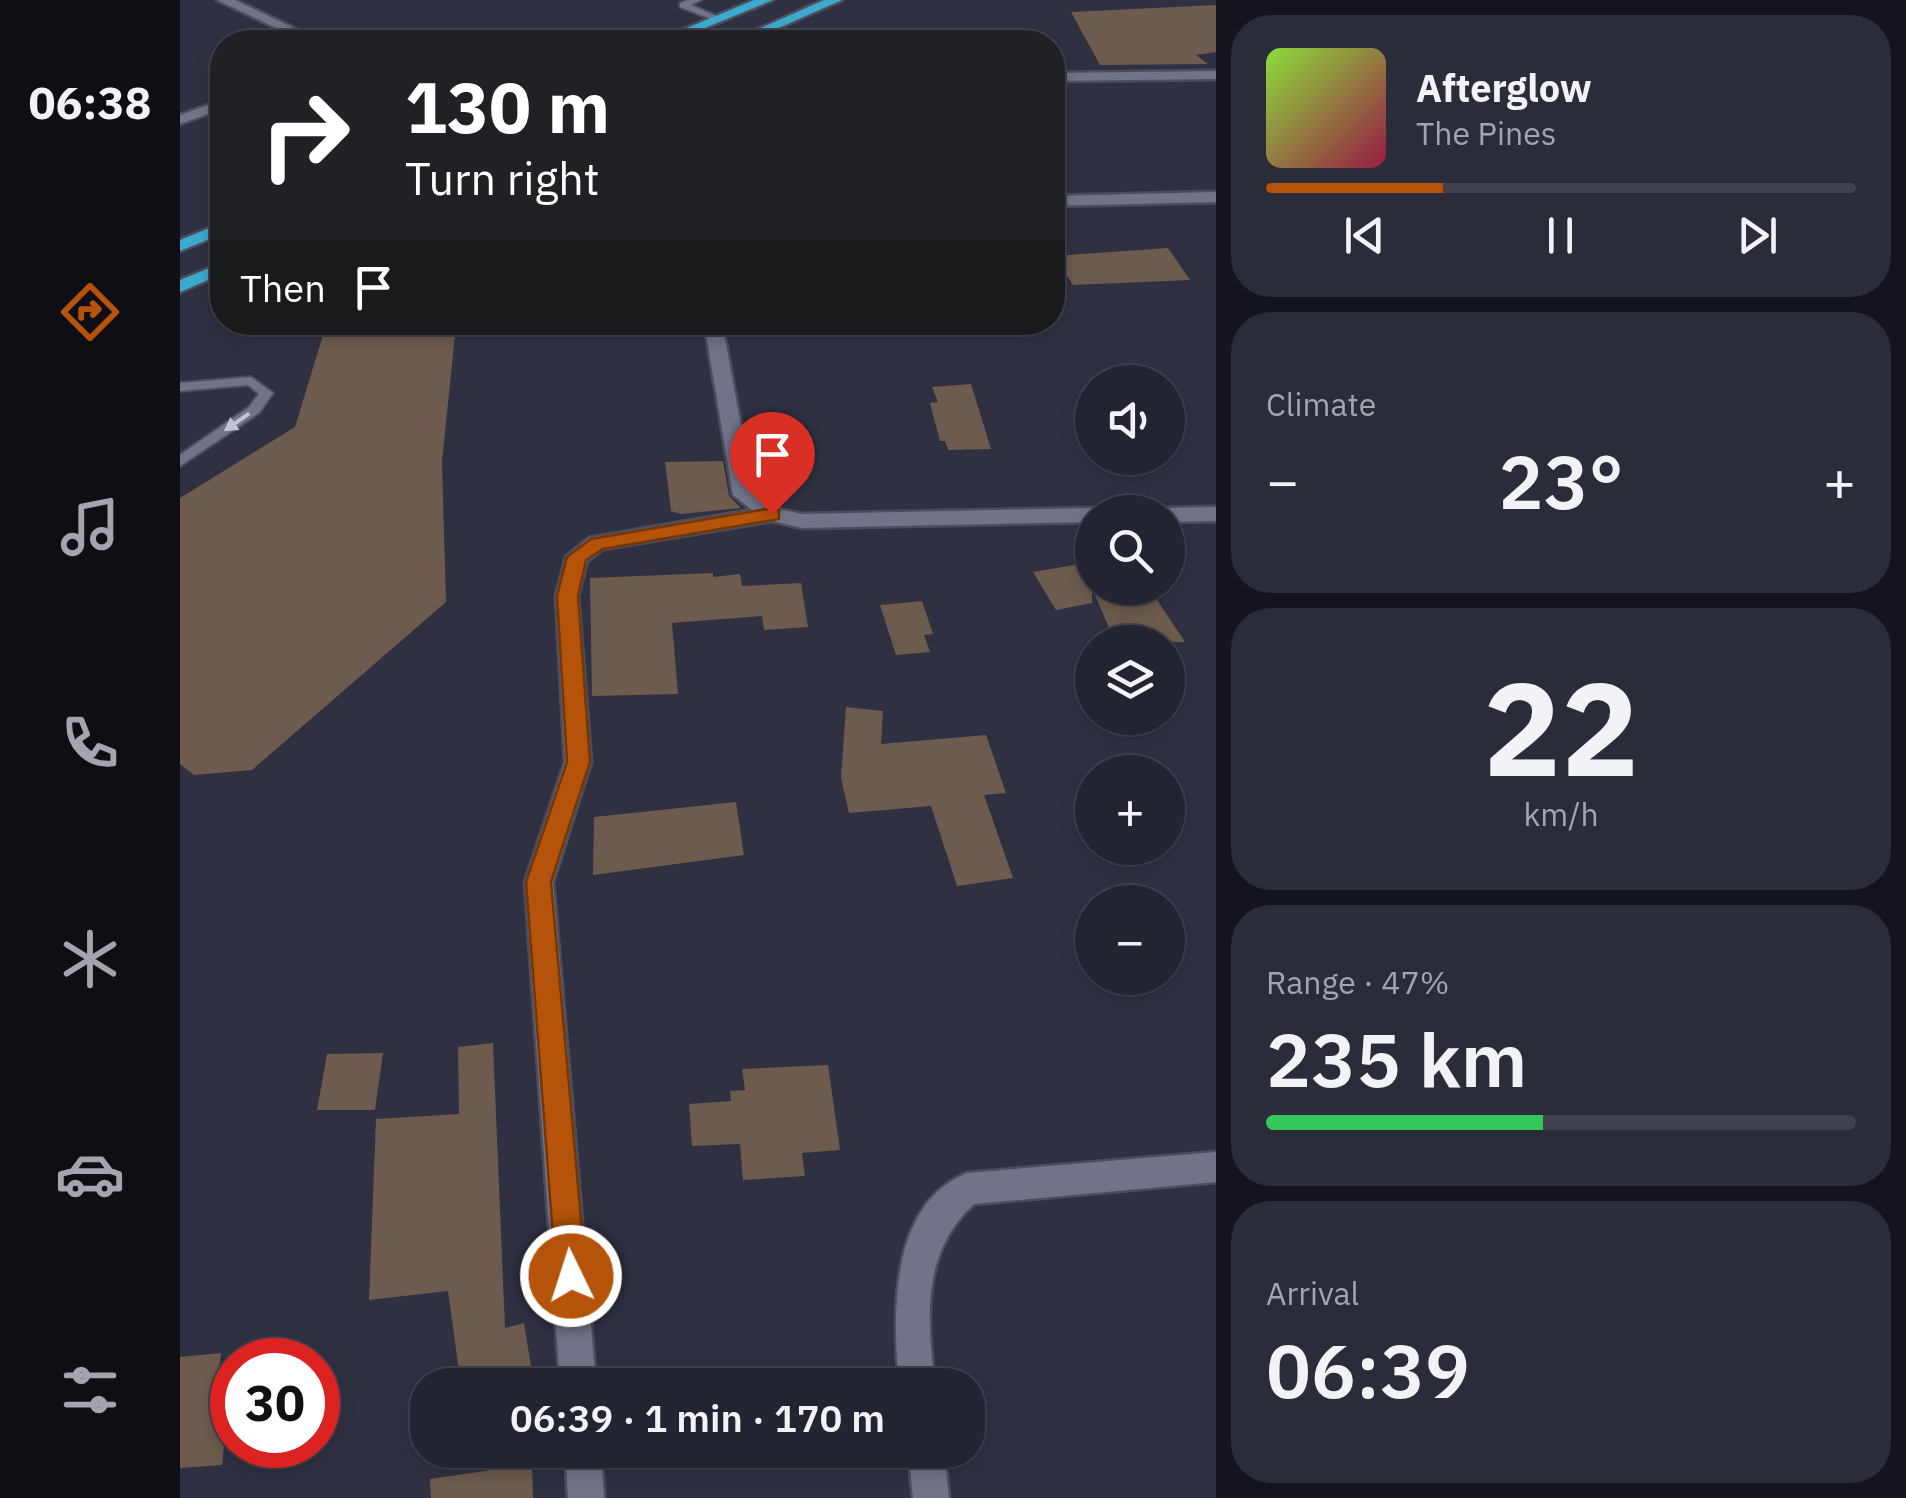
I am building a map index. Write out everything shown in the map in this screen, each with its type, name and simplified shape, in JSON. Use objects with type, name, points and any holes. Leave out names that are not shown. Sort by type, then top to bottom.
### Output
[{"type":"main road","points":[[690,30],[766,0]]},
{"type":"main road","points":[[782,0],[810,11]]},
{"type":"main road","points":[[765,30],[835,0]]},
{"type":"main road","points":[[180,246],[210,233]]},
{"type":"main road","points":[[180,287],[210,273]]},
{"type":"street","points":[[224,0],[290,30]]},
{"type":"street","points":[[1065,76],[1216,75]]},
{"type":"street","points":[[180,120],[210,109]]},
{"type":"street","points":[[1065,201],[1214,200]]},
{"type":"street","points":[[715,335],[744,495],[772,514],[802,521],[1075,516]]},
{"type":"street","points":[[577,1368],[539,882],[578,762],[567,596],[577,557],[598,543],[772,514]]},
{"type":"street","points":[[1185,515],[1216,514]]},
{"type":"street","points":[[917,1368],[912,1287],[925,1240],[943,1206],[967,1189],[1216,1167]]},
{"type":"street","points":[[584,1468],[586,1498]]},
{"type":"street","points":[[928,1468],[932,1498]]},
{"type":"lane","points":[[696,0],[683,6],[718,19]]},
{"type":"lane","points":[[180,388],[251,381],[266,393],[254,410],[180,462]]},
{"type":"building","points":[[1216,5],[1216,52],[1196,55],[1208,64],[1100,65],[1071,12]]},
{"type":"building","points":[[1168,248],[1190,280],[1073,285],[1065,273],[1065,255]]},
{"type":"building","points":[[323,335],[455,335],[442,462],[446,602],[252,770],[194,775],[180,764],[180,498],[295,427]]},
{"type":"building","points":[[971,384],[991,449],[948,450],[945,441],[940,441],[930,403],[938,402],[932,387]]},
{"type":"building","points":[[723,461],[729,496],[741,508],[681,514],[671,511],[665,462]]},
{"type":"building","points":[[1075,565],[1075,605],[1082,605],[1056,610],[1033,572]]},
{"type":"building","points":[[713,573],[713,577],[740,574],[742,586],[801,583],[808,627],[764,630],[762,616],[672,623],[678,694],[592,696],[590,578]]},
{"type":"building","points":[[922,601],[933,634],[924,635],[930,652],[896,655],[880,605]]},
{"type":"building","points":[[1099,605],[1160,605],[1174,625],[1108,625]]},
{"type":"building","points":[[846,707],[883,711],[881,744],[986,735],[1006,793],[984,795],[1013,878],[957,886],[931,806],[849,813],[841,778]]},
{"type":"building","points":[[736,802],[744,855],[593,875],[594,817]]},
{"type":"building","points":[[493,1043],[505,1328],[524,1323],[531,1368],[459,1368],[448,1291],[369,1300],[376,1119],[459,1114],[458,1047]]},
{"type":"building","points":[[383,1053],[375,1110],[317,1110],[327,1054]]},
{"type":"building","points":[[828,1065],[840,1150],[802,1153],[805,1176],[743,1180],[740,1144],[692,1146],[689,1104],[731,1101],[730,1091],[745,1090],[742,1069]]},
{"type":"building","points":[[210,1354],[210,1466],[180,1468],[180,1357]]},
{"type":"building","points":[[532,1468],[533,1498],[431,1498],[430,1479]]},
{"type":"route","points":[[571,1276],[539,882],[578,762],[567,596],[577,557],[598,543],[772,514]]}]
